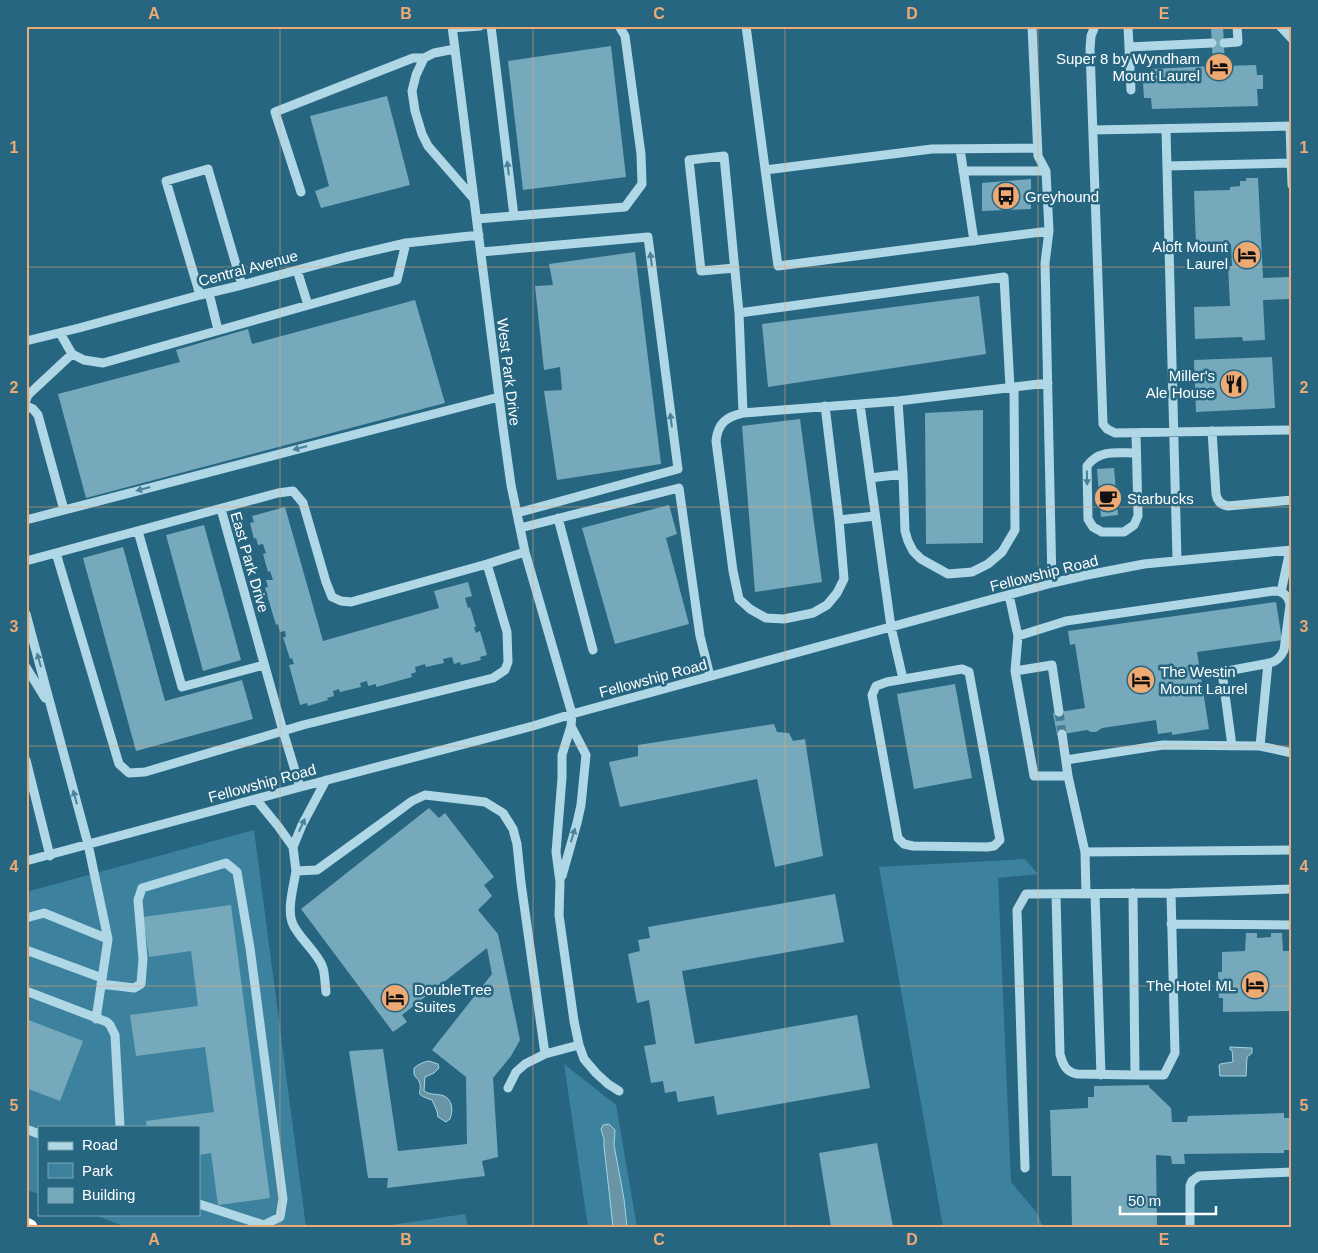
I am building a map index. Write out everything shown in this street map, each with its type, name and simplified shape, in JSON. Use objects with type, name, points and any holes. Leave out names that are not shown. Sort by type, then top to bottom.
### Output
[{"type":"highway","points":[[26,1225],[30,1227]]},
{"type":"street","points":[[452,27],[480,26]]},
{"type":"street","points":[[491,26],[514,216]]},
{"type":"street","points":[[477,218],[626,207],[642,184],[641,154],[625,36],[619,26]]},
{"type":"street","points":[[746,26],[778,266],[1049,231]]},
{"type":"street","points":[[1032,26],[1038,156],[1046,171],[1049,231],[1045,263],[1052,583]]},
{"type":"street","points":[[1095,26],[1090,44],[1102,422],[1107,429],[1115,434],[1292,430]]},
{"type":"street","points":[[1128,26],[1131,90]]},
{"type":"street","points":[[1224,43],[1238,42],[1237,26]]},
{"type":"street","points":[[1280,26],[1292,39]]},
{"type":"street","name":"West Park Drive","points":[[452,27],[511,485],[525,552],[572,714]]},
{"type":"street","points":[[1129,47],[1212,43]]},
{"type":"street","points":[[301,192],[275,112],[413,58],[424,58],[434,53],[455,49]]},
{"type":"street","points":[[424,58],[416,75],[412,91],[422,134],[428,146],[474,199]]},
{"type":"street","points":[[1093,130],[1291,126],[1292,185]]},
{"type":"street","points":[[1166,129],[1177,560]]},
{"type":"street","points":[[765,170],[932,149],[1038,148]]},
{"type":"street","points":[[960,149],[974,241]]},
{"type":"street","points":[[735,268],[701,271],[688,160],[724,156],[735,268],[739,314],[743,412]]},
{"type":"street","points":[[1167,166],[1291,162]]},
{"type":"street","points":[[218,330],[166,182],[208,169],[242,285]]},
{"type":"street","points":[[963,171],[1046,171]]},
{"type":"street","name":"Central Avenue","points":[[26,341],[346,256],[406,244],[479,235]]},
{"type":"street","points":[[481,252],[648,237],[678,469],[517,513]]},
{"type":"street","points":[[60,333],[72,354],[84,360],[103,363],[397,280],[406,244]]},
{"type":"street","points":[[297,270],[308,305]]},
{"type":"street","points":[[739,314],[1004,278],[1012,387],[1016,530],[1002,552],[988,564],[972,572],[948,574],[921,559],[913,551],[908,540],[905,530],[898,401]]},
{"type":"street","points":[[26,400],[28,395],[72,354]]},
{"type":"street","points":[[825,406],[844,579],[838,593],[827,605],[813,613],[784,619],[766,618],[750,609],[739,599],[733,571],[716,441],[717,432],[722,422],[731,416],[743,412],[825,406],[860,404],[898,401],[1048,382]]},
{"type":"street","points":[[26,520],[499,397]]},
{"type":"street","points":[[860,404],[891,627],[903,679]]},
{"type":"street","points":[[26,406],[33,409],[38,415],[64,510]]},
{"type":"street","points":[[1212,431],[1216,494],[1221,504],[1228,506],[1292,500]]},
{"type":"street","points":[[1136,433],[1138,516],[1134,525],[1126,531],[1100,532],[1091,525],[1088,519],[1087,466],[1095,458],[1105,454],[1136,453]]},
{"type":"street","points":[[870,478],[903,474]]},
{"type":"street","points":[[520,528],[679,488],[700,636],[710,676]]},
{"type":"street","points":[[221,508],[292,491],[303,503],[332,597],[341,601],[351,602],[525,552]]},
{"type":"street","name":"East Park Drive","points":[[26,561],[221,508],[282,731],[300,787]]},
{"type":"street","points":[[839,520],[875,516]]},
{"type":"street","points":[[558,518],[593,650]]},
{"type":"street","points":[[138,531],[182,687],[264,665]]},
{"type":"street","points":[[1281,592],[1291,550]]},
{"type":"street","name":"Fellowship Road","points":[[26,861],[532,726],[1052,583],[1115,569],[1177,560],[1291,550]]},
{"type":"street","points":[[56,553],[119,764],[130,773],[145,772],[282,731],[493,678],[505,670],[508,662],[507,632],[486,564]]},
{"type":"street","points":[[1018,636],[1066,621],[1272,591],[1281,592],[1288,598],[1290,605],[1284,650],[1277,660],[1222,672],[1232,746]]},
{"type":"street","points":[[1008,595],[1018,636],[1015,671],[1034,776],[1068,776]]},
{"type":"street","points":[[26,614],[88,844],[108,939],[96,1018]]},
{"type":"street","points":[[1260,746],[1268,663]]},
{"type":"street","points":[[1015,671],[1052,665],[1059,712]]},
{"type":"street","points":[[26,667],[51,706]]},
{"type":"street","points":[[955,670],[969,672],[1000,840],[994,846],[987,848],[913,846],[904,844],[898,838],[872,696],[876,686],[903,679],[955,670]]},
{"type":"street","points":[[572,714],[571,726],[562,755],[563,770],[556,852],[560,882],[559,915],[579,1045],[584,1059],[596,1073],[619,1091]]},
{"type":"street","points":[[560,882],[579,814],[586,755],[571,726]]},
{"type":"street","points":[[1062,734],[1068,776],[1085,852],[1090,894],[1101,1075]]},
{"type":"street","points":[[1066,760],[1163,745],[1260,746],[1292,753]]},
{"type":"street","points":[[26,760],[50,856]]},
{"type":"street","points":[[293,847],[302,825],[326,780]]},
{"type":"street","points":[[296,871],[317,870],[400,810],[425,795],[485,802],[503,813],[513,829],[517,844],[545,1054]]},
{"type":"street","points":[[256,799],[293,847],[296,871],[290,908],[292,921],[297,932],[323,967],[326,992]]},
{"type":"street","points":[[1085,852],[1292,850]]},
{"type":"street","points":[[26,950],[102,981],[134,988],[142,984],[143,959],[138,900],[142,888],[226,863],[237,872],[250,948],[284,1199],[280,1216],[264,1225],[200,1204]]},
{"type":"street","points":[[1025,1168],[1017,910],[1026,894],[1133,894],[1292,888]]},
{"type":"street","points":[[1056,894],[1060,1054],[1064,1066],[1072,1073],[1077,1074],[1164,1075],[1175,1053],[1171,893]]},
{"type":"street","points":[[1133,894],[1135,1075]]},
{"type":"street","points":[[26,918],[44,913],[108,939]]},
{"type":"street","points":[[1172,924],[1292,925]]},
{"type":"street","points":[[26,991],[110,1025],[115,1035],[120,1126]]},
{"type":"street","points":[[508,1088],[516,1072],[525,1064],[545,1054],[579,1045]]},
{"type":"street","points":[[26,1129],[38,1134]]},
{"type":"street","points":[[1190,1227],[1190,1186],[1192,1181],[1199,1176],[1292,1172]]},
{"type":"green space","points":[[254,830],[306,1227],[126,1227],[97,1216],[200,1216],[200,1126],[38,1126],[38,1194],[26,1190],[26,892]]},
{"type":"green space","points":[[1025,859],[1038,874],[998,878],[1011,1182],[1037,1213],[1043,1227],[943,1227],[879,867]]},
{"type":"green space","points":[[564,1064],[616,1105],[637,1227],[588,1227]]},
{"type":"green space","points":[[465,1214],[468,1227],[378,1227]]},
{"type":"shaded area","points":[[1230,1047],[1252,1048],[1252,1053],[1247,1057],[1246,1076],[1220,1076],[1220,1064],[1233,1062]]},
{"type":"shaded area","points":[[429,1061],[438,1064],[439,1068],[434,1073],[425,1077],[424,1091],[444,1096],[449,1100],[452,1113],[450,1119],[446,1122],[438,1117],[432,1100],[419,1093],[420,1085],[414,1074],[414,1068],[421,1063]]},
{"type":"shaded area","points":[[609,1124],[615,1130],[614,1145],[627,1227],[613,1227],[604,1139],[601,1129],[603,1125]]},
{"type":"building","name":"Super 8 by Wyndham Mount Laurel","points":[[1211,26],[1223,26],[1225,66],[1256,65],[1257,75],[1263,75],[1263,89],[1257,89],[1258,106],[1152,109],[1151,98],[1144,98],[1143,83],[1151,83],[1151,69],[1213,66]]},
{"type":"building","points":[[611,46],[626,177],[523,190],[508,61]]},
{"type":"building","points":[[387,96],[410,185],[321,208],[315,191],[329,186],[310,116]]},
{"type":"building","name":"Aloft Mount Laurel","points":[[1246,178],[1258,178],[1263,278],[1289,277],[1290,299],[1263,300],[1265,340],[1243,341],[1242,337],[1195,339],[1194,307],[1230,306],[1228,266],[1232,266],[1231,244],[1196,245],[1194,191],[1230,190],[1230,187],[1240,186],[1240,181],[1246,181]]},
{"type":"building","name":"Greyhound","points":[[1031,179],[1031,209],[982,211],[982,183]]},
{"type":"building","points":[[635,252],[661,464],[557,480],[544,391],[562,390],[560,367],[544,370],[535,286],[553,285],[549,264]]},
{"type":"building","points":[[979,296],[986,354],[768,387],[762,324]]},
{"type":"building","points":[[415,300],[445,403],[86,498],[58,394],[180,362],[176,350],[248,329],[252,344]]},
{"type":"building","name":"Miller's Ale House","points":[[1272,357],[1275,408],[1196,412],[1194,360]]},
{"type":"building","points":[[983,410],[983,543],[926,544],[925,413]]},
{"type":"building","points":[[800,419],[822,582],[755,592],[742,426]]},
{"type":"building","name":"Starbucks","points":[[1114,468],[1118,515],[1101,517],[1097,469]]},
{"type":"building","points":[[669,505],[677,534],[666,538],[689,624],[615,644],[582,528]]},
{"type":"building","points":[[285,507],[323,641],[439,608],[434,591],[468,582],[472,596],[465,598],[468,608],[470,607],[476,633],[480,631],[487,655],[480,657],[481,660],[461,665],[460,662],[454,664],[452,657],[443,659],[444,663],[426,667],[425,664],[415,667],[416,672],[411,674],[412,677],[376,687],[376,684],[368,686],[367,681],[360,683],[361,687],[340,692],[339,689],[333,691],[334,696],[327,698],[328,700],[308,706],[307,703],[300,705],[289,665],[294,664],[292,658],[290,659],[283,637],[286,637],[285,631],[280,632],[278,624],[276,625],[265,588],[268,587],[266,580],[273,580],[270,571],[268,572],[263,554],[266,553],[263,544],[258,545],[256,538],[254,539],[250,523],[254,522],[252,516]]},
{"type":"building","points":[[204,525],[241,660],[203,671],[166,535]]},
{"type":"building","points":[[123,547],[165,701],[242,680],[253,719],[136,751],[83,558]]},
{"type":"building","name":"The Westin Mount Laurel","points":[[1276,602],[1282,640],[1197,652],[1209,729],[1172,735],[1172,732],[1158,734],[1156,720],[1102,728],[1096,732],[1087,730],[1057,735],[1053,713],[1085,708],[1075,644],[1070,645],[1068,631]]},
{"type":"building","points":[[955,684],[972,778],[914,789],[897,694]]},
{"type":"building","points":[[774,724],[777,732],[789,733],[793,741],[805,739],[823,856],[775,867],[757,779],[620,807],[609,762],[638,756],[638,745]]},
{"type":"building","name":"DoubleTree Suites","points":[[429,808],[439,818],[445,813],[494,877],[484,885],[492,896],[478,910],[498,934],[520,1040],[511,1056],[493,1078],[498,1157],[482,1161],[485,1176],[387,1188],[388,1178],[368,1178],[349,1051],[383,1049],[398,1151],[467,1144],[466,1077],[432,1050],[492,974],[487,948],[402,1015],[407,1022],[393,1032],[301,909]]},
{"type":"building","points":[[835,894],[844,942],[682,971],[695,1044],[857,1015],[870,1088],[717,1115],[714,1096],[678,1102],[676,1091],[665,1093],[663,1081],[651,1083],[644,1046],[656,1044],[649,1000],[637,1003],[628,954],[640,951],[638,940],[650,938],[648,927]]},
{"type":"building","points":[[231,905],[270,1198],[218,1205],[211,1153],[200,1155],[200,1126],[147,1126],[146,1121],[214,1112],[205,1047],[136,1056],[130,1015],[198,1006],[191,951],[149,957],[143,917]]},
{"type":"building","name":"The Hotel ML","points":[[1246,933],[1257,933],[1257,938],[1271,937],[1271,933],[1282,933],[1283,951],[1292,951],[1292,1011],[1223,1012],[1223,998],[1219,998],[1218,972],[1222,972],[1222,952],[1245,951]]},
{"type":"building","points":[[26,1019],[83,1041],[60,1101],[26,1088]]},
{"type":"building","points":[[1149,1085],[1171,1108],[1172,1122],[1187,1122],[1188,1116],[1284,1113],[1284,1118],[1292,1118],[1292,1136],[1289,1136],[1289,1150],[1284,1150],[1284,1153],[1184,1154],[1185,1164],[1172,1164],[1171,1156],[1156,1155],[1157,1226],[1072,1227],[1071,1176],[1052,1176],[1050,1110],[1088,1108],[1088,1097],[1094,1097],[1094,1086]]},
{"type":"building","points":[[877,1143],[893,1227],[831,1227],[819,1153]]},
{"type":"tunnel","points":[[1059,712],[1062,734]]},
{"type":"place","name":"Super 8 by Wyndham Mount Laurel","points":[[1219,67]]},
{"type":"place","name":"Greyhound","points":[[1006,196]]},
{"type":"place","name":"Aloft Mount Laurel","points":[[1247,255]]},
{"type":"place","name":"Miller's Ale House","points":[[1234,384]]},
{"type":"place","name":"Starbucks","points":[[1108,498]]},
{"type":"place","name":"The Westin Mount Laurel","points":[[1141,680]]},
{"type":"place","name":"The Hotel ML","points":[[1255,985]]},
{"type":"place","name":"DoubleTree Suites","points":[[395,998]]}]
